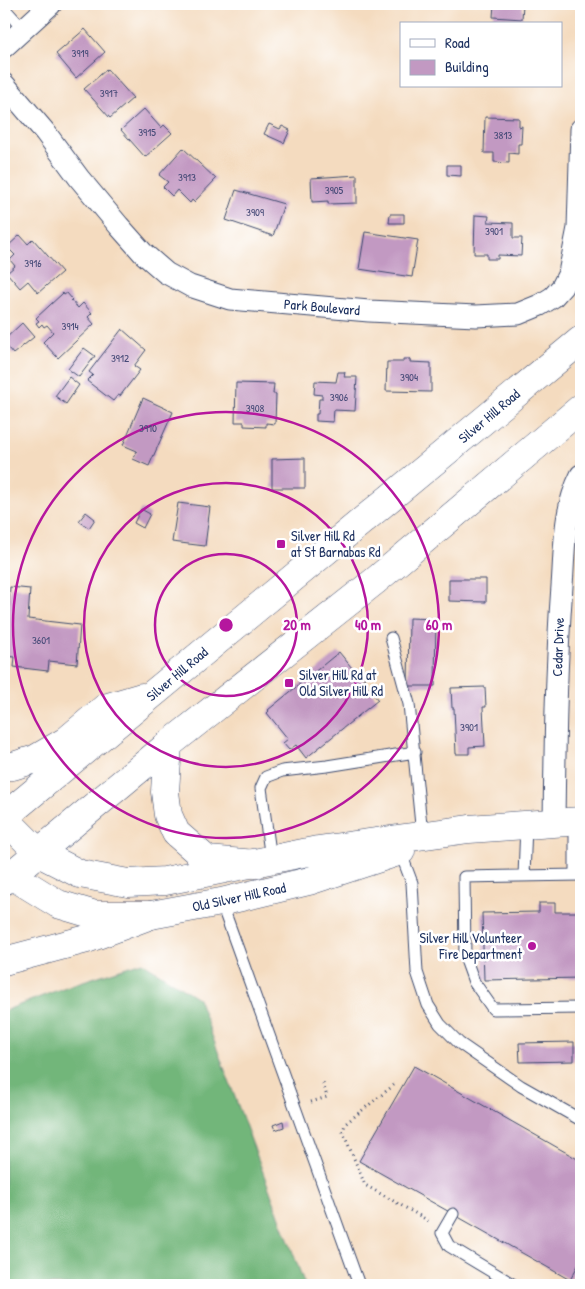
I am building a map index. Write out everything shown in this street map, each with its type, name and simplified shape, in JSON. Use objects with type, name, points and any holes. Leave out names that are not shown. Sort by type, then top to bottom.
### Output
[{"type":"main road","name":"Silver Hill Road","points":[[4,818],[581,340]]},
{"type":"main road","points":[[6,875],[39,853],[168,745],[375,581],[581,408]]},
{"type":"main road","points":[[4,766],[14,766],[35,759],[66,741],[105,708],[154,694]]},
{"type":"main road","points":[[168,745],[165,792],[168,815],[176,833],[207,860],[264,862]]},
{"type":"main road","name":"Old Silver Hill Road","points":[[4,818],[39,853],[80,874],[128,883],[165,881],[318,850],[422,835],[469,829],[570,822]]},
{"type":"main road","name":"Old Silver Hill Road","points":[[6,875],[58,904],[95,915],[151,915],[221,902],[309,881],[469,829]]},
{"type":"main road","points":[[4,961],[87,939],[151,915]]},
{"type":"street","points":[[4,47],[50,4]]},
{"type":"street","name":"Park Boulevard","points":[[4,84],[45,132],[79,178],[119,226],[166,273],[190,286],[230,299],[369,311],[476,316],[518,314],[540,305],[553,297],[562,287],[569,273],[578,228],[581,129]]},
{"type":"street","name":"Cedar Drive","points":[[570,822],[558,635],[567,516],[573,492],[581,475]]},
{"type":"lane","points":[[4,8],[24,28]]},
{"type":"lane","points":[[391,638],[409,704],[422,835]]},
{"type":"lane","points":[[264,862],[261,788],[266,777],[282,771],[415,752]]},
{"type":"lane","points":[[570,822],[578,875],[464,876],[465,957],[474,982],[492,1009],[581,1008]]},
{"type":"lane","points":[[524,876],[526,825]]},
{"type":"lane","points":[[400,851],[412,882],[417,972],[428,1005],[440,1024],[459,1043],[521,1086],[581,1120]]},
{"type":"lane","points":[[221,902],[359,1285]]},
{"type":"lane","points":[[452,1214],[442,1233],[449,1246],[514,1285]]},
{"type":"path","points":[[295,1108],[328,1097],[323,1083]]},
{"type":"path","points":[[394,1085],[344,1124],[343,1132],[365,1185],[444,1230]]},
{"type":"green space","points":[[142,962],[198,998],[305,1285],[4,1285],[4,1011],[71,985]]},
{"type":"building","points":[[494,4],[523,4],[522,19],[493,17]]},
{"type":"building","points":[[85,29],[105,52],[76,78],[56,54]]},
{"type":"building","points":[[107,69],[133,98],[110,118],[84,89]]},
{"type":"building","points":[[144,109],[161,128],[164,125],[172,133],[145,157],[121,130]]},
{"type":"building","points":[[485,117],[519,118],[519,127],[522,126],[521,144],[518,144],[518,154],[509,153],[509,163],[494,162],[494,153],[484,153]]},
{"type":"building","points":[[269,124],[280,129],[282,126],[290,130],[284,143],[264,134]]},
{"type":"building","points":[[183,148],[216,179],[194,202],[192,200],[190,203],[177,190],[172,196],[163,187],[168,182],[159,175]]},
{"type":"building","points":[[447,165],[461,165],[461,176],[447,175]]},
{"type":"building","points":[[357,175],[357,203],[328,204],[328,201],[312,202],[311,178]]},
{"type":"building","points":[[236,190],[284,204],[273,236],[226,220]]},
{"type":"building","points":[[390,214],[404,214],[404,223],[389,223]]},
{"type":"building","points":[[475,215],[489,216],[488,222],[513,223],[513,238],[522,238],[521,256],[498,255],[498,259],[487,259],[487,254],[474,254]]},
{"type":"building","points":[[365,232],[418,240],[412,277],[359,269]]},
{"type":"building","points":[[20,235],[28,244],[33,239],[62,272],[38,293],[28,281],[20,288],[7,273],[15,266],[10,260],[15,255],[7,247]]},
{"type":"building","points":[[63,293],[64,295],[67,293],[78,308],[83,303],[92,313],[88,317],[94,324],[58,358],[43,342],[53,332],[47,325],[44,327],[42,324],[39,327],[36,323],[39,321],[36,318]]},
{"type":"building","points":[[22,323],[34,337],[13,354],[4,343],[4,340]]},
{"type":"building","points":[[122,329],[146,350],[134,366],[140,370],[120,396],[118,395],[113,401],[87,381],[93,375],[89,372]]},
{"type":"building","points":[[84,348],[95,356],[79,377],[68,369]]},
{"type":"building","points":[[403,359],[410,359],[410,362],[431,363],[431,392],[386,391],[387,362],[403,362]]},
{"type":"building","points":[[338,372],[345,372],[344,377],[357,377],[355,411],[334,410],[333,422],[316,421],[319,399],[322,399],[322,395],[314,394],[315,381],[336,382]]},
{"type":"building","points":[[69,377],[79,385],[66,404],[55,396]]},
{"type":"building","points":[[236,383],[274,384],[273,394],[276,394],[275,424],[266,423],[266,427],[244,426],[244,422],[235,422]]},
{"type":"building","points":[[143,398],[173,412],[149,466],[133,459],[137,451],[123,445]]},
{"type":"building","points":[[305,458],[305,488],[272,488],[272,459]]},
{"type":"building","points":[[178,503],[210,507],[205,546],[172,542]]},
{"type":"building","points":[[141,509],[150,514],[143,528],[134,523]]},
{"type":"building","points":[[86,512],[95,519],[89,528],[79,521]]},
{"type":"building","points":[[449,579],[486,579],[486,602],[449,601]]},
{"type":"building","points":[[10,587],[30,589],[28,619],[80,625],[77,664],[49,661],[48,671],[14,667],[15,657],[4,656],[4,617],[8,617]]},
{"type":"building","points":[[409,618],[436,619],[435,686],[408,686]]},
{"type":"building","points":[[339,652],[356,673],[359,670],[365,678],[362,680],[378,700],[306,758],[296,745],[289,750],[283,743],[288,739],[267,713],[268,710]]},
{"type":"building","points":[[485,687],[486,707],[483,707],[485,746],[469,747],[469,754],[456,754],[451,688]]},
{"type":"building","name":"Silver Hill Volunteer Fire Department","points":[[539,903],[555,903],[555,912],[581,912],[581,978],[484,980],[482,913],[539,912]]},
{"type":"building","points":[[574,1042],[574,1061],[520,1062],[519,1043]]},
{"type":"building","points":[[414,1066],[581,1161],[581,1260],[570,1280],[359,1161]]},
{"type":"building","points":[[283,1121],[284,1127],[275,1130],[273,1125]]},
{"type":"place","name":"Silver Hill Rd at St Barnabas Rd","points":[[281,544]]},
{"type":"place","name":"Silver Hill Rd at Old Silver Hill Rd","points":[[289,683]]},
{"type":"place","name":"Silver Hill Volunteer Fire Department","points":[[532,946]]}]
